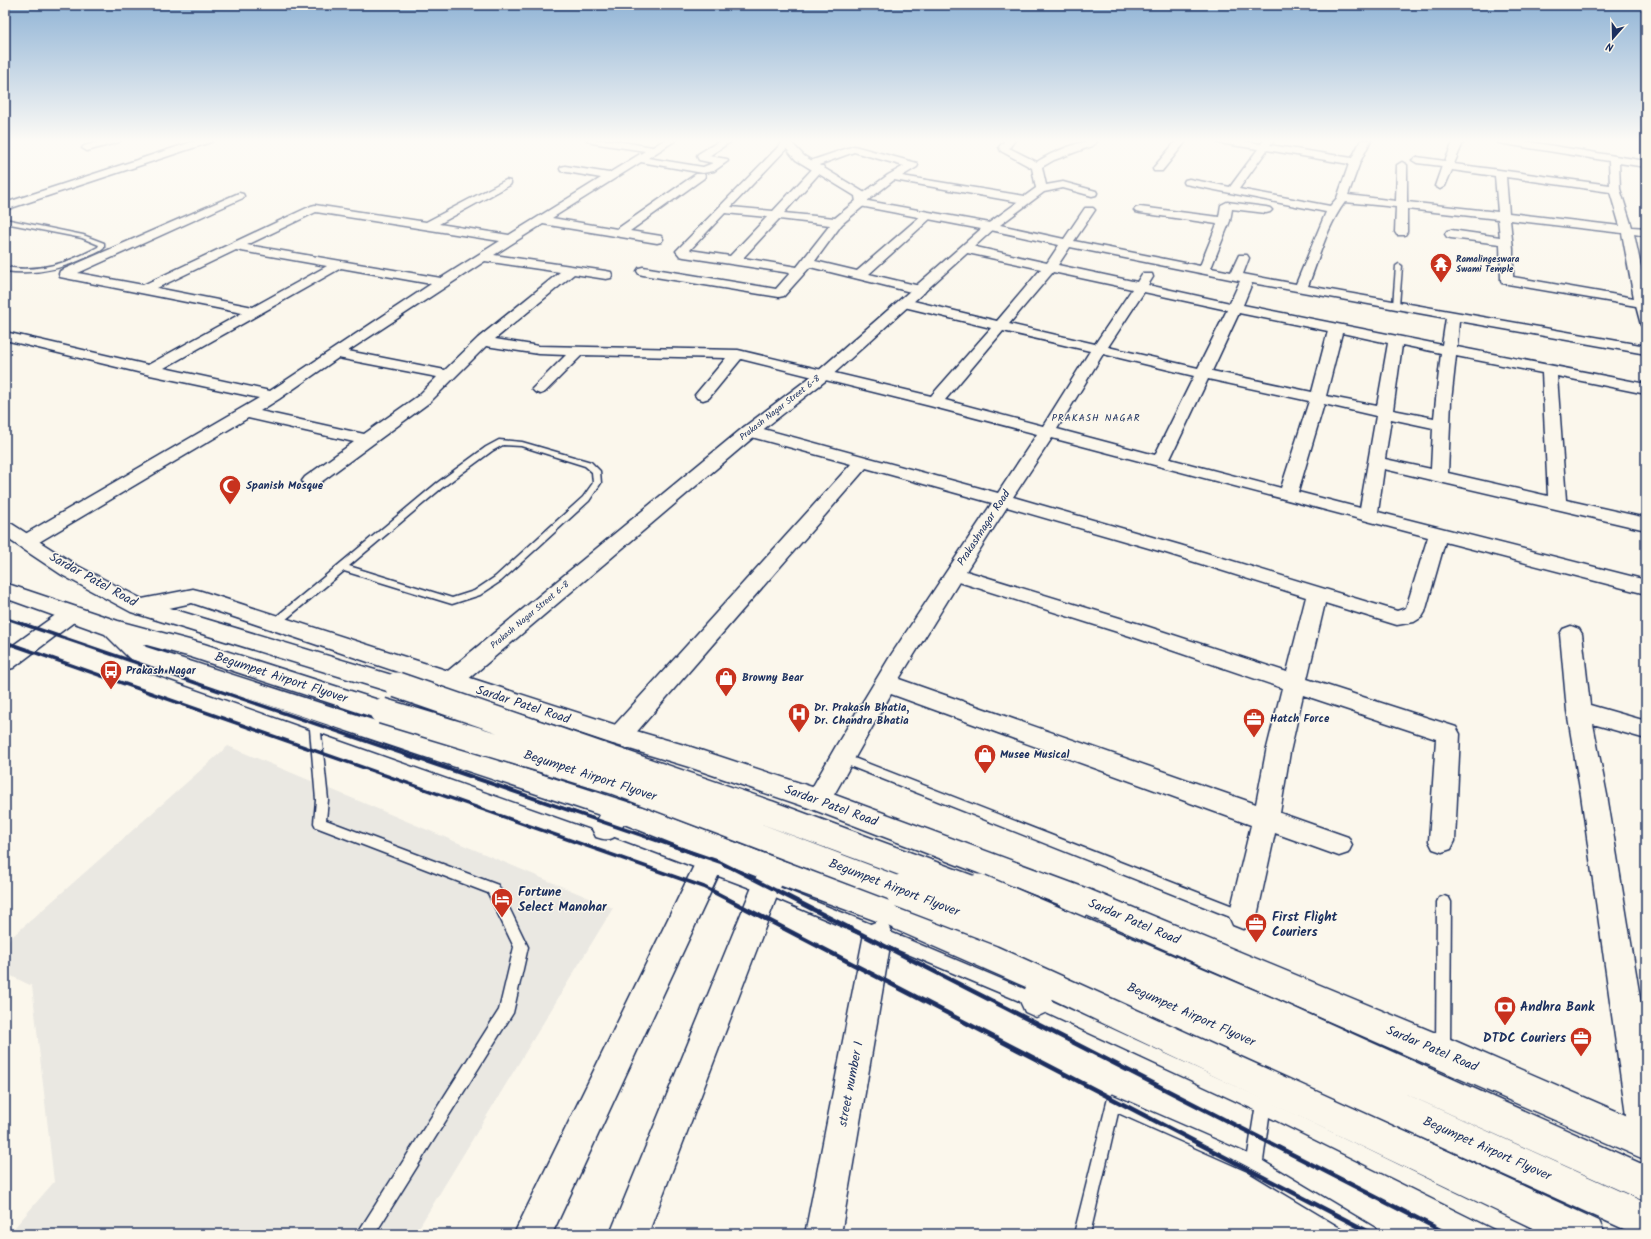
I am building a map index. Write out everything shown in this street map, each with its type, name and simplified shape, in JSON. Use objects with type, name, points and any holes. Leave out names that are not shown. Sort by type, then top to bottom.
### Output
[{"type":"main road","points":[[862,200],[864,204],[871,206],[990,228]]},
{"type":"main road","name":"Prakash Nagar Street 6-8","points":[[451,681],[750,431],[823,375],[990,228]]},
{"type":"main road","name":"Sardar Patel Road","points":[[5,528],[27,541],[69,570],[139,607],[193,596],[618,736],[691,757],[818,800],[1078,898],[1443,1053],[1646,1142]]},
{"type":"main road","points":[[7,594],[113,628],[138,653],[585,801],[612,820],[639,818],[713,857],[769,879],[883,910],[1041,990],[1586,1234]]},
{"type":"main road","name":"Begumpet Airport Flyover","points":[[139,607],[404,687],[768,813],[981,892],[1268,1014],[1646,1184]]},
{"type":"main road","name":"Begumpet Airport Flyover","points":[[113,628],[196,650],[382,710],[616,782],[1004,930],[1646,1221]]},
{"type":"main road","points":[[585,801],[588,786],[601,767],[630,754],[721,782],[769,784]]},
{"type":"main road","points":[[540,1232],[713,857]]},
{"type":"main road","points":[[629,1234],[769,879]]},
{"type":"main road","points":[[1041,990],[1078,898]]},
{"type":"street","points":[[5,207],[33,198]]},
{"type":"street","points":[[235,198],[65,274],[255,311]]},
{"type":"street","points":[[427,226],[479,198]]},
{"type":"street","points":[[27,541],[273,396],[443,282],[576,198]]},
{"type":"street","points":[[619,233],[669,198]]},
{"type":"street","points":[[732,198],[682,251],[684,253],[733,261],[803,267],[860,276],[919,290]]},
{"type":"street","points":[[733,261],[775,216],[790,198]]},
{"type":"street","points":[[643,271],[779,293],[803,267],[838,222],[865,198]]},
{"type":"street","points":[[1015,198],[1028,200]]},
{"type":"street","name":"Prakash Nagar Street 6-8","points":[[990,228],[1030,198]]},
{"type":"street","points":[[1271,198],[1333,210]]},
{"type":"street","points":[[1301,288],[1333,210],[1342,198],[1646,232]]},
{"type":"street","points":[[1402,198],[1402,232]]},
{"type":"street","points":[[1502,198],[1508,266],[1507,280],[1644,303]]},
{"type":"street","points":[[1618,198],[1644,303],[1646,322]]},
{"type":"street","points":[[1204,271],[1224,221],[1227,204],[1280,212]]},
{"type":"street","points":[[145,289],[315,208],[510,239]]},
{"type":"street","points":[[722,208],[775,216],[838,222]]},
{"type":"street","points":[[935,402],[1050,268],[1090,210]]},
{"type":"street","points":[[1140,210],[1224,221]]},
{"type":"street","points":[[860,276],[927,216]]},
{"type":"street","points":[[541,220],[657,239]]},
{"type":"street","points":[[990,228],[1241,278],[1453,317],[1646,350]]},
{"type":"street","points":[[1451,234],[1506,241]]},
{"type":"street","points":[[233,246],[443,282]]},
{"type":"street","points":[[967,249],[1235,308],[1646,389]]},
{"type":"street","points":[[483,258],[606,275]]},
{"type":"street","points":[[1160,462],[1235,308],[1243,258]]},
{"type":"street","name":"Prakashnagar Road","points":[[818,800],[841,758],[886,683],[954,574],[1157,262]]},
{"type":"street","points":[[150,370],[340,264]]},
{"type":"street","points":[[311,481],[424,399],[483,341],[571,270]]},
{"type":"street","points":[[905,304],[1204,374],[1442,424]]},
{"type":"street","points":[[1439,477],[1442,424],[1453,317]]},
{"type":"street","points":[[1288,495],[1318,398],[1336,327]]},
{"type":"street","points":[[539,350],[554,334]]},
{"type":"street","points":[[5,336],[150,370],[273,396]]},
{"type":"street","points":[[1368,515],[1396,340]]},
{"type":"street","points":[[483,341],[539,350],[738,354],[935,402],[1438,534],[1646,586]]},
{"type":"street","points":[[540,389],[578,351]]},
{"type":"street","points":[[335,353],[448,375]]},
{"type":"street","points":[[703,395],[738,354]]},
{"type":"street","points":[[1549,370],[1556,503]]},
{"type":"street","points":[[245,412],[367,440]]},
{"type":"street","points":[[750,431],[1002,500],[1173,549],[1397,618],[1407,617],[1415,612],[1438,534]]},
{"type":"street","points":[[618,736],[862,462]]},
{"type":"street","points":[[1376,462],[1646,524]]},
{"type":"street","points":[[954,574],[1138,631],[1448,734],[1442,841]]},
{"type":"street","points":[[1243,916],[1266,818],[1278,752],[1296,684],[1317,593]]},
{"type":"street","points":[[5,662],[71,614]]},
{"type":"street","points":[[1571,634],[1579,711],[1594,795],[1646,1136]]},
{"type":"street","points":[[886,683],[1340,845]]},
{"type":"street","points":[[1579,711],[1646,730]]},
{"type":"street","name":"street number 1","points":[[823,1234],[878,934]]},
{"type":"lane","points":[[5,221],[83,236],[102,244],[101,248],[92,253],[53,268],[20,272],[5,269]]},
{"type":"lane","points":[[1396,306],[1399,266]]},
{"type":"lane","points":[[275,623],[440,485],[489,449],[502,442],[522,444],[588,464],[596,471],[597,483],[586,499],[498,579],[478,593],[452,602],[342,567]]},
{"type":"lane","points":[[138,653],[147,667],[314,726],[612,820]]},
{"type":"lane","points":[[314,726],[322,800],[320,823],[493,889],[521,947],[506,1013],[365,1234]]},
{"type":"lane","points":[[841,758],[1243,916]]},
{"type":"lane","points":[[769,879],[878,934],[1041,990],[1263,1106],[1523,1234]]},
{"type":"lane","points":[[1443,1053],[1444,902]]},
{"type":"lane","points":[[1082,1234],[1113,1103],[1254,1165],[1369,1234]]},
{"type":"lane","points":[[1254,1165],[1263,1106]]},
{"type":"shaded area","points":[[228,746],[613,908],[415,1234],[9,1234],[54,1182],[32,986],[5,973],[5,943]]},
{"type":"railway","points":[[5,618],[23,624]]},
{"type":"railway","points":[[23,624],[720,862],[779,892]]},
{"type":"railway","points":[[5,642],[712,891]]},
{"type":"railway","points":[[712,891],[1373,1234]]},
{"type":"railway","points":[[777,891],[1448,1234]]},
{"type":"place","name":"Ramalingeswara Swami Temple","points":[[1441,284]]},
{"type":"place","name":"Spanish Mosque","points":[[230,506]]},
{"type":"place","name":"Prakash Nagar","points":[[111,690]]},
{"type":"place","name":"Browny Bear","points":[[726,698]]},
{"type":"place","name":"Dr. Prakash Bhatia, Dr. Chandra Bhatia","points":[[799,734]]},
{"type":"place","name":"Hatch Force","points":[[1254,738]]},
{"type":"place","name":"Musee Musical","points":[[985,774]]},
{"type":"place","name":"Fortune Select Manohar","points":[[502,918]]},
{"type":"place","name":"First Flight Couriers","points":[[1256,944]]},
{"type":"place","name":"Andhra Bank","points":[[1505,1026]]},
{"type":"place","name":"DTDC Couriers","points":[[1581,1058]]},
{"type":"district","name":"PRAKASH NAGAR","points":[[1096,418]]}]
